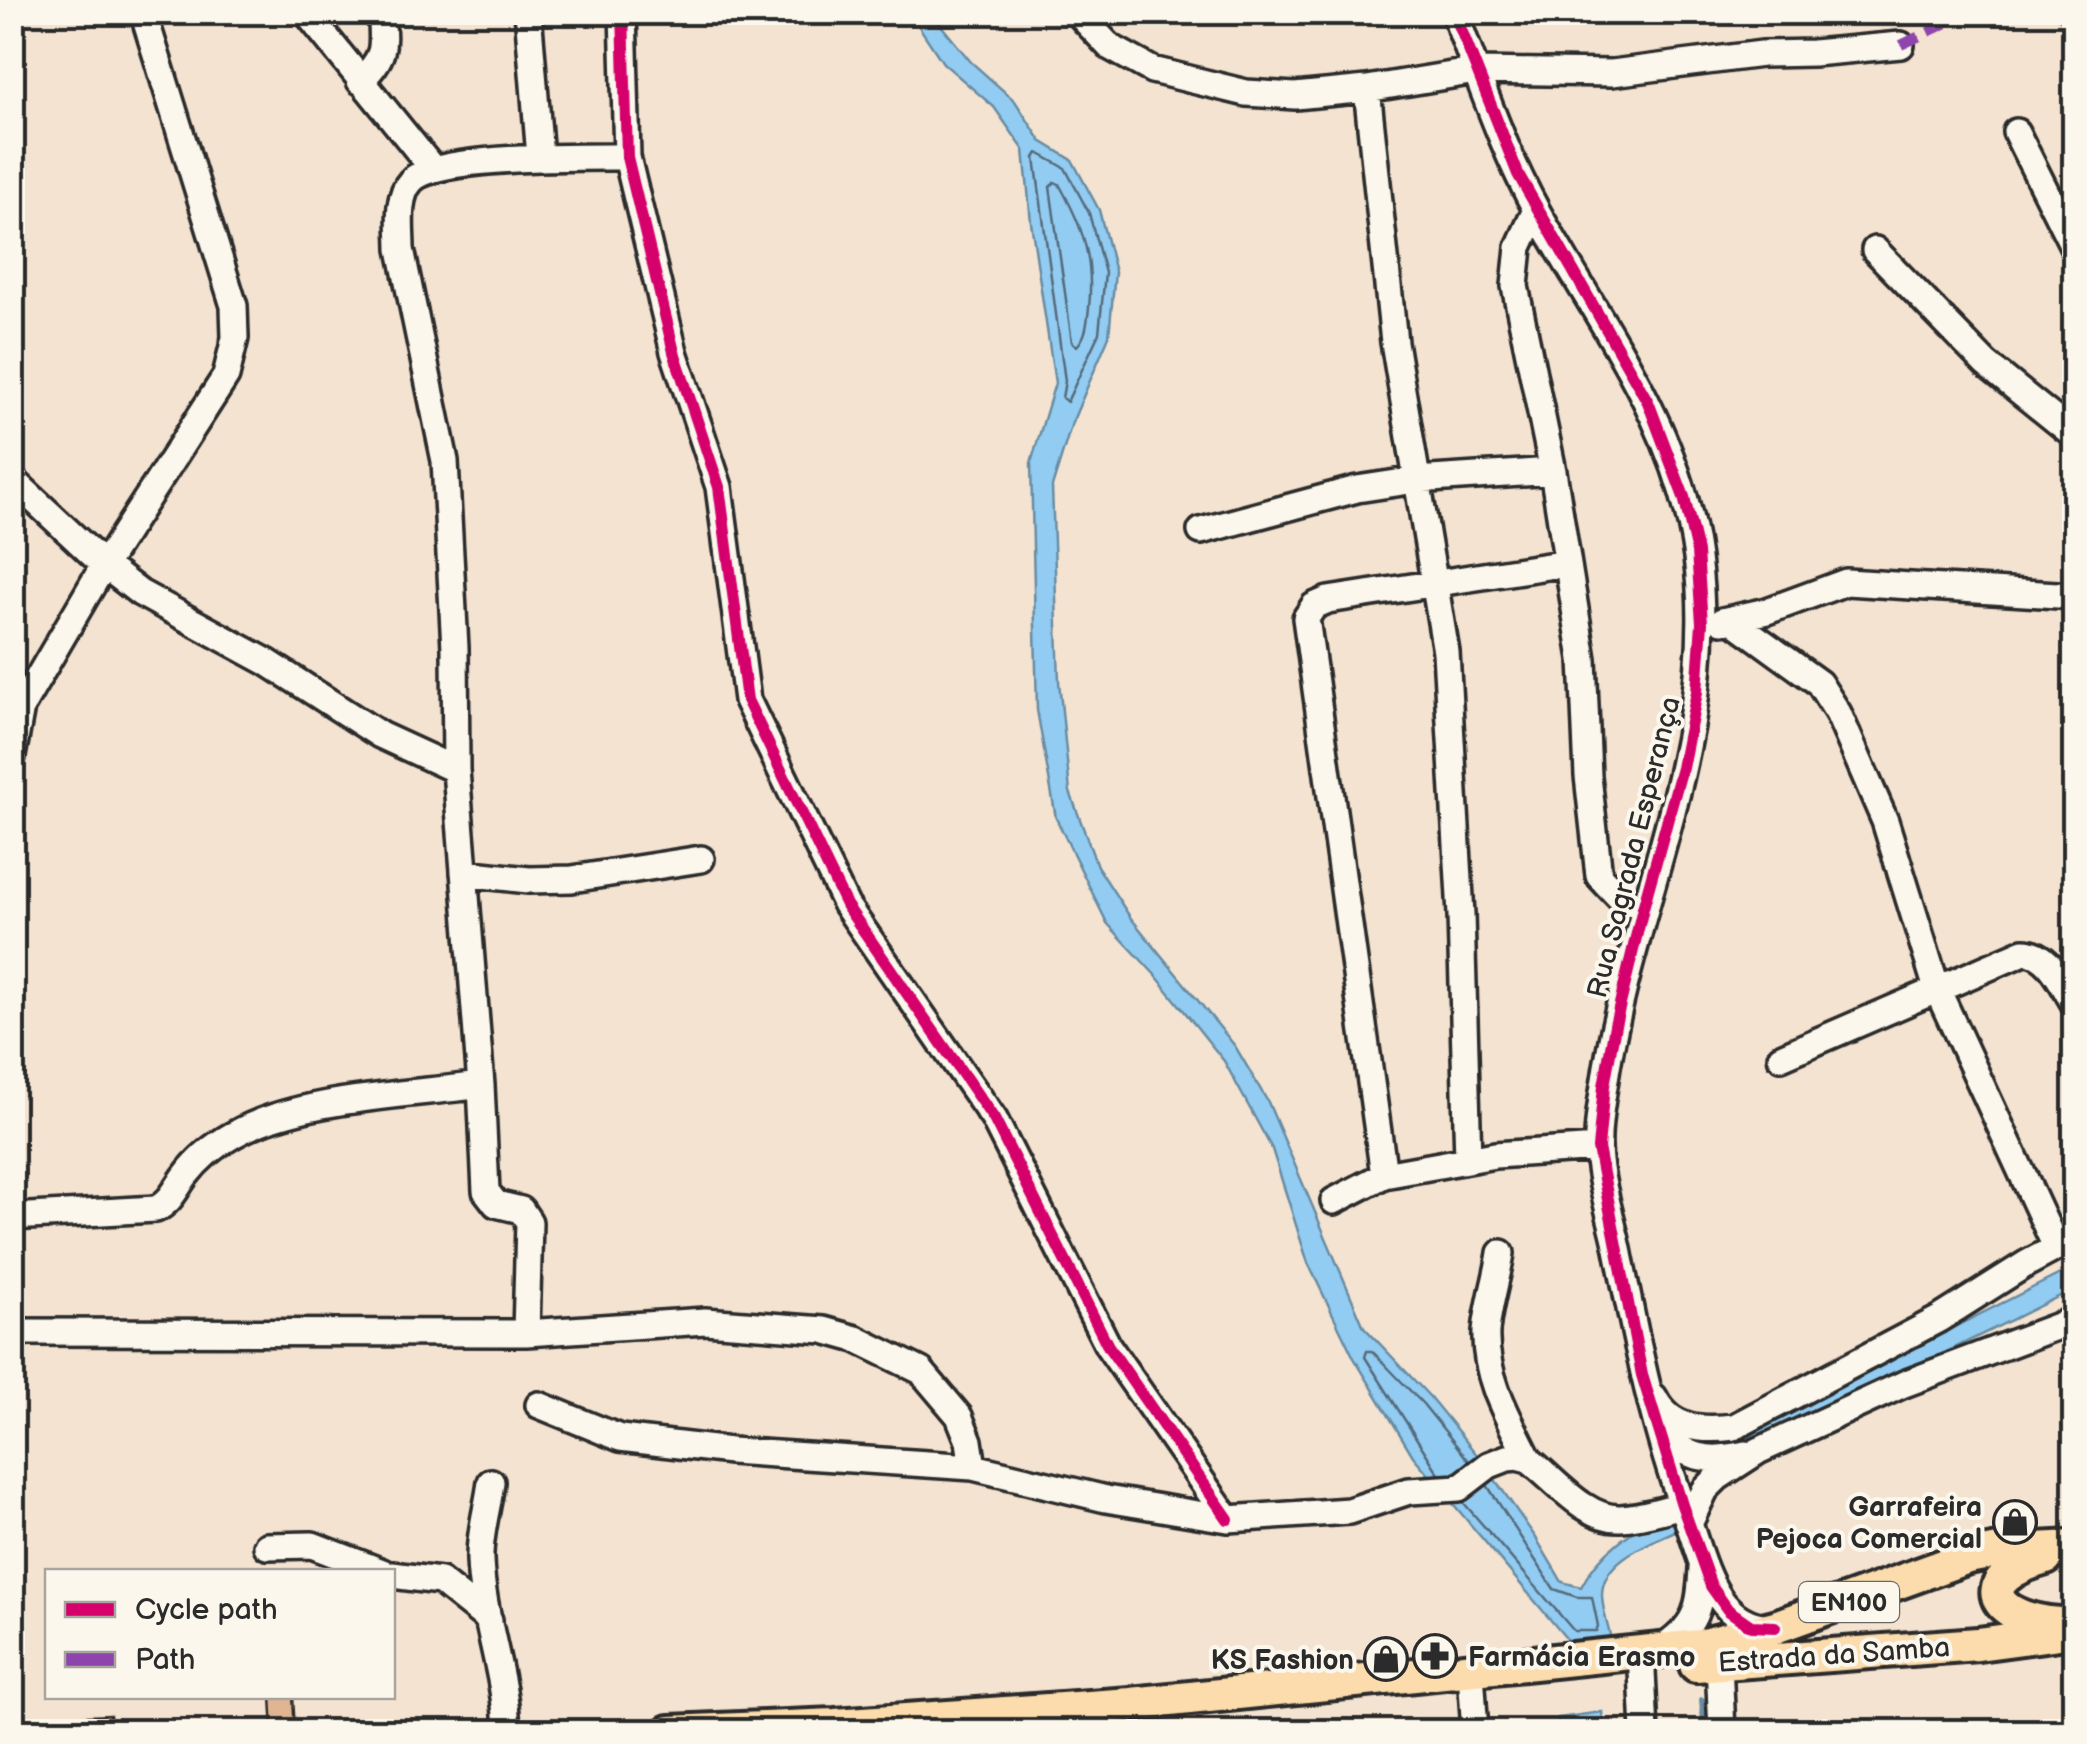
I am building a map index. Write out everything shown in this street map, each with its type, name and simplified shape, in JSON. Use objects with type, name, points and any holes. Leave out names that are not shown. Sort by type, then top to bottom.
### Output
[{"type":"main road","name":"Estrada da Samba","points":[[1636,1663],[1775,1627],[1968,1557],[1999,1550],[2074,1548]]},
{"type":"main road","points":[[2074,1548],[2009,1572],[1996,1594],[2002,1607],[2012,1615],[2074,1628]]},
{"type":"main road","name":"Estrada da Samba","points":[[670,1732],[835,1725],[1636,1663],[1719,1662],[1978,1644],[2074,1628]]},
{"type":"main road","name":"Estrada da Samba","points":[[996,1732],[1472,1688],[1566,1670]]},
{"type":"street","points":[[12,756],[16,709],[226,376],[235,338],[234,306],[143,12]]},
{"type":"street","points":[[306,12],[433,169]]},
{"type":"street","points":[[360,82],[380,61],[384,41],[380,12]]},
{"type":"street","points":[[528,12],[540,157]]},
{"type":"street","points":[[622,12],[627,157],[674,352],[719,487],[747,700],[846,905],[994,1119],[1108,1346],[1228,1519]]},
{"type":"street","points":[[1077,12],[1110,47],[1152,70],[1246,94],[1295,96],[1476,71],[1612,73],[1745,56],[1900,45]]},
{"type":"street","name":"Rua Sagrada Esperança","points":[[1454,12],[1518,174],[1648,402],[1684,497],[1696,552],[1702,623],[1697,692],[1682,768],[1642,908],[1609,1056],[1598,1148],[1642,1374]]},
{"type":"street","points":[[1367,89],[1394,342],[1446,652],[1461,915],[1468,1159]]},
{"type":"street","points":[[2016,132],[2074,248]]},
{"type":"street","points":[[526,1332],[530,1222],[521,1210],[496,1204],[486,1191],[456,770],[455,648],[445,461],[401,250],[404,192],[412,178],[433,169],[540,157],[627,157]]},
{"type":"street","points":[[1536,210],[1519,247],[1515,286],[1553,470],[1583,659],[1588,776],[1599,876],[1618,897],[1642,908]]},
{"type":"street","points":[[1876,250],[1986,364],[2074,435]]},
{"type":"street","points":[[1201,531],[1357,489],[1416,480],[1553,470]]},
{"type":"street","points":[[12,479],[104,565],[140,592],[267,662],[380,734],[456,770]]},
{"type":"street","points":[[1384,1174],[1306,618],[1314,606],[1328,600],[1567,564]]},
{"type":"street","points":[[1702,623],[1732,620],[1825,587],[1864,580],[2074,596]]},
{"type":"street","points":[[1642,1374],[1658,1406],[1671,1418],[1705,1430],[1734,1426],[1939,1320],[2068,1243],[1937,988],[1885,821],[1838,713],[1818,684],[1732,620]]},
{"type":"street","points":[[464,873],[572,880],[701,859]]},
{"type":"street","points":[[1781,1057],[2016,954],[2032,952],[2046,961],[2074,1003]]},
{"type":"street","points":[[12,1217],[156,1209],[166,1204],[187,1173],[208,1152],[255,1123],[354,1100],[481,1085]]},
{"type":"street","points":[[1334,1201],[1384,1174],[1468,1159],[1598,1148]]},
{"type":"street","points":[[1500,1254],[1496,1292],[1488,1316],[1487,1354],[1494,1385],[1530,1460]]},
{"type":"street","points":[[1686,1515],[1718,1477],[1758,1451],[1904,1384],[2074,1320]]},
{"type":"street","points":[[13,1335],[526,1332],[705,1321],[824,1330],[856,1339],[921,1371],[959,1416],[973,1466]]},
{"type":"street","points":[[1642,1374],[1711,1586],[1728,1610],[1751,1626],[1775,1627]]},
{"type":"street","points":[[538,1405],[620,1438],[730,1451],[973,1466],[1106,1500],[1228,1519],[1349,1511],[1408,1490],[1458,1488],[1517,1456],[1530,1460],[1588,1509],[1606,1516],[1686,1515]]},
{"type":"street","points":[[1658,1421],[1668,1437],[1710,1461],[1758,1451]]},
{"type":"street","points":[[492,1482],[480,1557],[507,1704],[507,1732]]},
{"type":"street","points":[[268,1546],[312,1545],[374,1569]]},
{"type":"street","points":[[1645,1732],[1636,1663],[1678,1638],[1695,1619],[1703,1562]]},
{"type":"street","points":[[395,1575],[440,1581],[489,1620]]},
{"type":"street","points":[[1719,1662],[1722,1732]]},
{"type":"street","points":[[1472,1688],[1476,1732]]},
{"type":"water","points":[[910,13],[931,13],[971,62],[1015,101],[1041,141],[1072,160],[1099,210],[1115,272],[1109,336],[1072,423],[1052,487],[1059,681],[1070,792],[1097,866],[1130,917],[1235,1046],[1268,1102],[1364,1327],[1430,1397],[1482,1461],[1562,1582],[1581,1587],[1608,1551],[1670,1509],[1677,1530],[1630,1554],[1610,1571],[1604,1582],[1603,1606],[1612,1642],[1570,1643],[1413,1456],[1354,1358],[1308,1263],[1272,1149],[1224,1061],[1157,977],[1107,923],[1056,818],[1037,710],[1031,463],[1055,383],[1024,150],[994,107],[943,63]]},
{"type":"water","points":[[2074,1267],[2074,1289],[1735,1456],[1727,1441]]},
{"type":"water","points":[[1602,1712],[1604,1731],[1559,1731],[1558,1718]]},
{"type":"building","points":[[271,1699],[293,1699],[295,1732],[273,1732]]},
{"type":"building","points":[[110,1715],[111,1732],[42,1732],[41,1718]]},
{"type":"waterway","points":[[1702,1700],[1705,1732]]},
{"type":"marked path","points":[[1901,45],[1970,12]]},
{"type":"marked path","points":[[2057,12],[2074,27]]},
{"type":"cycle path","points":[[623,12],[627,157],[674,352],[719,487],[747,700],[846,905],[994,1119],[1108,1346],[1228,1519]]},
{"type":"cycle path","points":[[1454,12],[1518,174],[1648,402],[1684,497],[1697,552],[1702,623],[1697,692],[1682,768],[1615,1025],[1598,1148],[1642,1375],[1711,1586],[1728,1610],[1751,1626],[1775,1627]]},
{"type":"place","name":"Garrafeira Pejoca Comercial","points":[[2015,1522]]},
{"type":"place","name":"Farmácia Erasmo","points":[[1435,1656]]},
{"type":"place","name":"KS Fashion","points":[[1386,1659]]}]
